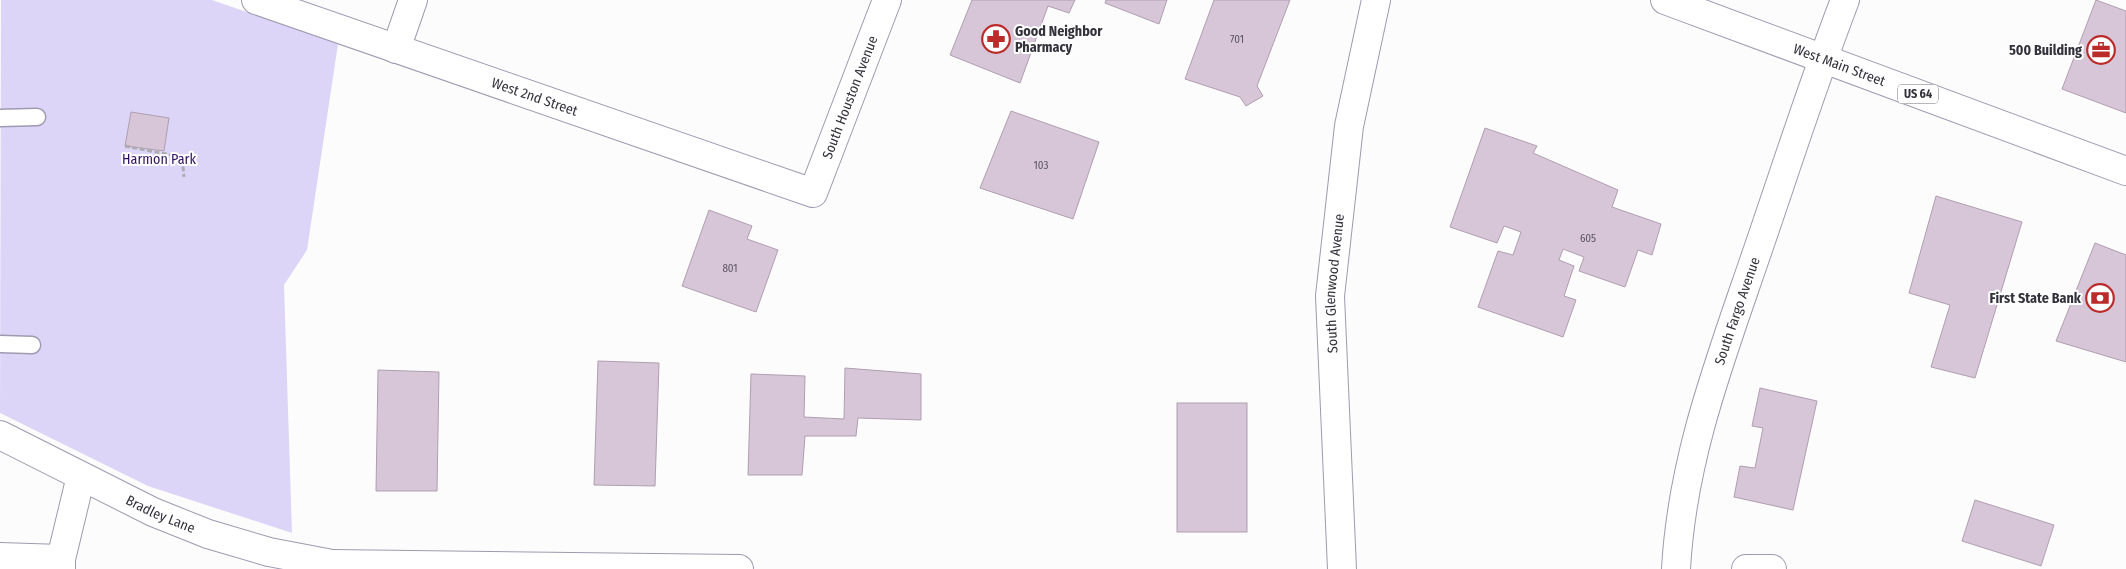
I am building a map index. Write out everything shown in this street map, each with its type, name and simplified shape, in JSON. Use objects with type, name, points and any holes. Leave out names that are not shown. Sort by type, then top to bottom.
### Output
[{"type":"street","name":"West 2nd Street","points":[[256,0],[813,193]]},
{"type":"street","points":[[396,49],[413,0]]},
{"type":"street","name":"South Houston Avenue","points":[[813,193],[887,0]]},
{"type":"street","name":"South Glenwood Avenue","points":[[1342,569],[1330,296],[1349,126],[1376,0]]},
{"type":"street","name":"West Main Street","points":[[1666,0],[2126,171]]},
{"type":"street","name":"South Fargo Avenue","points":[[1676,569],[1678,527],[1690,464],[1712,382],[1845,0]]},
{"type":"street","name":"Bradley Lane","points":[[0,435],[152,512],[208,534],[269,552],[332,564],[511,567]]},
{"type":"street","points":[[0,557],[61,564],[82,476]]},
{"type":"street","points":[[511,567],[738,569]]},
{"type":"street","points":[[1746,569],[1772,569]]},
{"type":"lane","points":[[0,118],[37,117]]},
{"type":"lane","points":[[0,344],[32,345]]},
{"type":"path","points":[[125,146],[182,158],[184,177]]},
{"type":"green space","name":"Harmon Park","points":[[1,0],[212,0],[338,44],[307,250],[284,285],[292,533],[148,486],[0,413]]},
{"type":"building","name":"Good Neighbor Pharmacy","points":[[972,0],[1075,0],[1069,13],[1048,6],[1020,83],[950,55]]},
{"type":"building","points":[[1106,0],[1167,0],[1159,24],[1105,3]]},
{"type":"building","points":[[1214,0],[1290,0],[1257,86],[1263,96],[1246,106],[1240,97],[1185,79]]},
{"type":"building","name":"500 Building","points":[[2096,0],[2126,11],[2126,113],[2062,89]]},
{"type":"building","points":[[1011,111],[1099,142],[1073,219],[980,188]]},
{"type":"building","points":[[131,112],[169,118],[164,151],[125,146]]},
{"type":"building","points":[[1485,128],[1537,146],[1533,153],[1618,190],[1612,207],[1661,224],[1652,255],[1638,250],[1625,287],[1579,271],[1584,257],[1563,249],[1559,260],[1574,266],[1564,296],[1576,300],[1563,337],[1478,307],[1498,251],[1513,255],[1521,232],[1504,226],[1497,243],[1450,227]]},
{"type":"building","points":[[1936,196],[2022,222],[1975,378],[1931,367],[1950,305],[1909,293]]},
{"type":"building","points":[[709,210],[752,226],[747,239],[778,250],[756,312],[682,286]]},
{"type":"building","name":"First State Bank","points":[[2095,243],[2126,255],[2126,362],[2056,341]]},
{"type":"building","points":[[598,361],[659,363],[655,486],[594,485]]},
{"type":"building","points":[[845,368],[921,374],[921,420],[858,418],[856,436],[805,436],[802,475],[748,475],[751,374],[805,376],[804,417],[844,419]]},
{"type":"building","points":[[378,370],[439,372],[437,491],[376,491]]},
{"type":"building","points":[[1760,388],[1817,401],[1793,510],[1734,497],[1740,466],[1755,468],[1763,428],[1752,426]]},
{"type":"building","points":[[1177,403],[1247,403],[1247,532],[1177,532]]},
{"type":"building","points":[[1975,500],[2054,525],[2041,566],[1962,541]]},
{"type":"place","name":"Good Neighbor Pharmacy","points":[[996,39]]},
{"type":"place","name":"500 Building","points":[[2101,50]]},
{"type":"place","name":"First State Bank","points":[[2100,298]]}]
